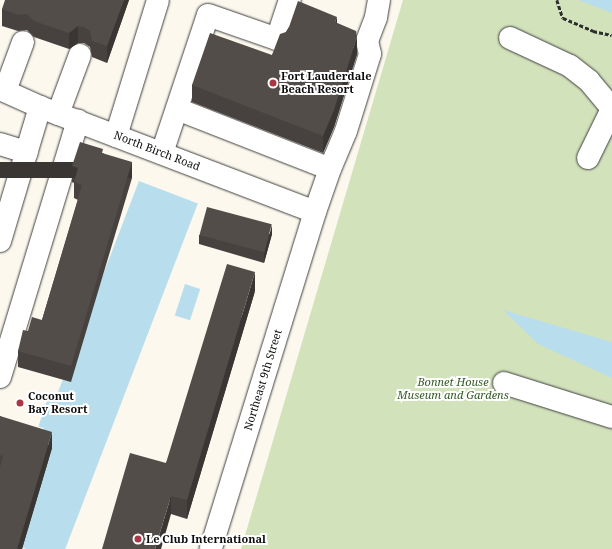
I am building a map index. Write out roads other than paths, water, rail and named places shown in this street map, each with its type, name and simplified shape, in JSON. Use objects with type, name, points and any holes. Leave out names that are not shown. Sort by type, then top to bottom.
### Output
[{"type":"street","points":[[116,136],[158,0]]},
{"type":"street","points":[[162,153],[208,15],[277,39],[290,0]]},
{"type":"street","name":"Northeast 9th Street","points":[[211,549],[315,212],[330,169],[346,131],[370,54],[367,41],[376,17],[379,0]]},
{"type":"street","points":[[510,38],[570,66],[589,81],[612,108],[588,158]]},
{"type":"street","points":[[2,90],[24,42]]},
{"type":"street","points":[[0,377],[59,114],[80,55]]},
{"type":"street","name":"North Birch Road","points":[[2,90],[59,114],[315,212]]},
{"type":"street","points":[[177,109],[330,169]]},
{"type":"street","points":[[1,231],[27,152],[59,114]]},
{"type":"street","points":[[0,144],[27,152]]},
{"type":"street","points":[[504,383],[612,417]]},
{"type":"water","points":[[580,0],[612,0],[612,13],[581,1]]},
{"type":"water","points":[[139,181],[198,204],[65,549],[26,549],[1,539]]},
{"type":"water","points":[[185,284],[200,289],[190,320],[175,315]]},
{"type":"water","points":[[503,310],[612,342],[612,378],[538,344]]},
{"type":"water","points":[[48,397],[63,402],[54,431],[38,426]]},
{"type":"place","name":"Fort Lauderdale Beach Resort","points":[[273,83]]},
{"type":"place","name":"Coconut Bay Resort","points":[[20,403]]},
{"type":"place","name":"Le Club International","points":[[138,539]]},
{"type":"park label","name":"Bonnet House Museum and Gardens","points":[[453,389]]}]
